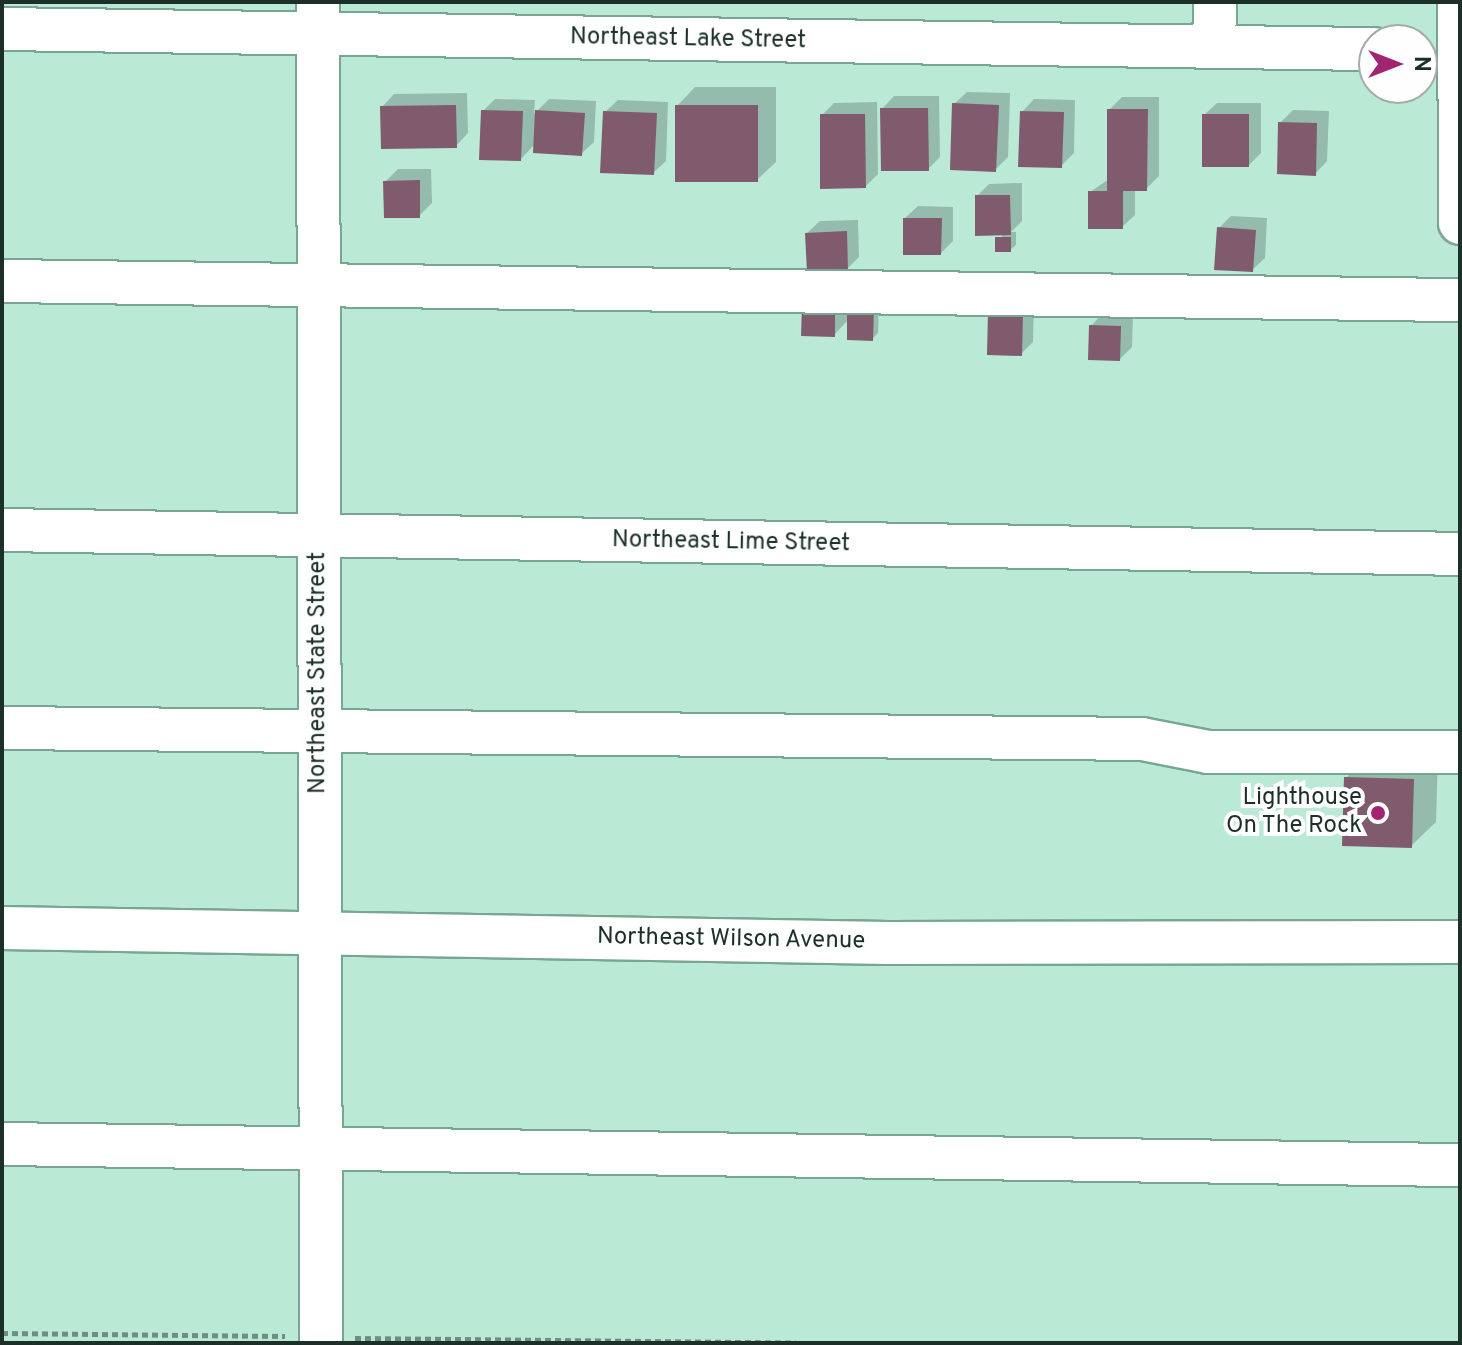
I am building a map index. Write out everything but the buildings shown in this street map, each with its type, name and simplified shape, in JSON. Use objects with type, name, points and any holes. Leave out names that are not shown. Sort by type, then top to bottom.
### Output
[{"type":"street","points":[[1214,47],[1215,2]]},
{"type":"street","points":[[1459,2],[1460,223]]},
{"type":"street","name":"Northeast Lake Street","points":[[2,29],[318,18],[579,20],[1214,47],[1358,49]]},
{"type":"street","name":"Northeast State Street","points":[[311,1334],[320,1150],[318,18]]},
{"type":"street","points":[[1438,50],[1459,51]]},
{"type":"street","points":[[2,281],[1460,300]]},
{"type":"street","name":"Northeast Lime Street","points":[[2,530],[1460,554]]},
{"type":"street","points":[[2,728],[1142,739],[1208,752],[1460,752]]},
{"type":"street","name":"Northeast Wilson Avenue","points":[[2,928],[889,943],[1460,942]]},
{"type":"street","points":[[2,1144],[1460,1165]]},
{"type":"path","points":[[2,1333],[311,1334],[796,1343]]},
{"type":"place","name":"Lighthouse On The Rock","points":[[1378,813]]}]
